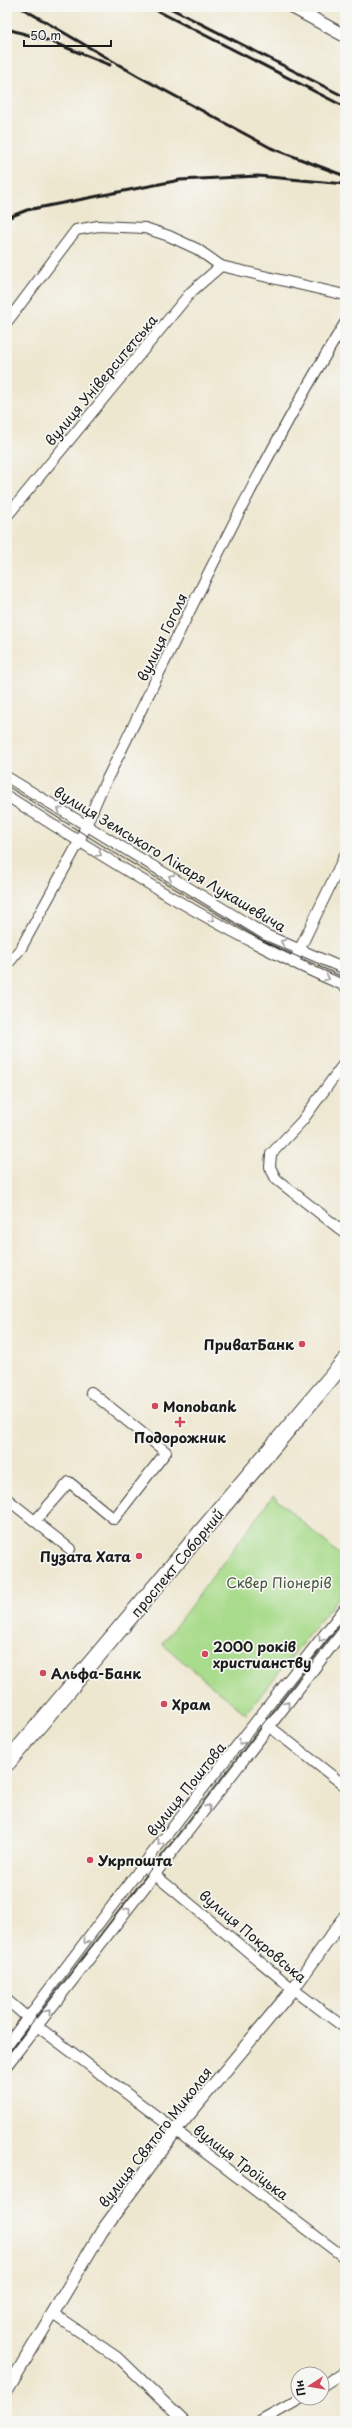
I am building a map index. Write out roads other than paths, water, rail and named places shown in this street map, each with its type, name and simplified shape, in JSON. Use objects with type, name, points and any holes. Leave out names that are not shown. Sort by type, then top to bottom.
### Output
[{"type":"main road","name":"проспект Соборний","points":[[9,1756],[345,1361]]},
{"type":"street","points":[[292,7],[345,36]]},
{"type":"street","points":[[7,322],[76,230],[98,226],[145,228],[169,236],[197,249],[220,266],[345,295]]},
{"type":"street","name":"вулиця Університетська","points":[[7,516],[191,292],[220,266]]},
{"type":"street","name":"вулиця Гоголя","points":[[7,965],[22,948],[79,842],[104,786],[252,486],[300,395],[345,323]]},
{"type":"street","name":"вулиця Земського Лікаря Лукашевича","points":[[7,777],[86,827],[266,935],[345,969]]},
{"type":"street","name":"вулиця Земського Лікаря Лукашевича","points":[[7,796],[79,842],[194,909],[293,963],[345,986]]},
{"type":"street","points":[[293,963],[345,855]]},
{"type":"street","points":[[345,1062],[302,1121],[271,1154],[270,1167],[276,1179],[345,1233]]},
{"type":"street","points":[[35,1521],[69,1482],[114,1519],[166,1452],[92,1392]]},
{"type":"street","points":[[7,1499],[70,1549]]},
{"type":"street","name":"вулиця Поштова","points":[[7,2045],[143,1865],[345,1608]]},
{"type":"street","name":"вулиця Поштова","points":[[7,2065],[345,1629]]},
{"type":"street","points":[[259,1719],[345,1786]]},
{"type":"street","name":"вулиця Покровська","points":[[143,1865],[156,1874],[293,1989],[345,2028]]},
{"type":"street","name":"вулиця Святого Миколая","points":[[7,2390],[102,2231],[176,2130],[293,1989],[345,1916]]},
{"type":"street","name":"вулиця Троїцька","points":[[7,2000],[37,2026],[345,2258]]},
{"type":"street","points":[[52,2313],[121,2360],[184,2421]]},
{"type":"street","points":[[330,2381],[345,2372]]},
{"type":"street","points":[[261,2421],[290,2405]]},
{"type":"tram line","points":[[7,786],[113,852],[263,941],[345,978]]},
{"type":"tram line","points":[[7,2055],[345,1618]]},
{"type":"railway","points":[[20,7],[138,76],[271,148],[345,176]]},
{"type":"railway","points":[[150,7],[345,107]]},
{"type":"railway","points":[[168,7],[345,97]]},
{"type":"railway","points":[[7,29],[50,41],[110,65]]},
{"type":"railway","points":[[7,218],[27,210],[180,180],[258,176],[345,184]]},
{"type":"place","name":"ПриватБанк","points":[[302,1344]]},
{"type":"place","name":"Monobank","points":[[155,1406]]},
{"type":"place","name":"Подорожник","points":[[180,1422]]},
{"type":"place","name":"Пузата Хата","points":[[139,1556]]},
{"type":"place","name":"2000 років христианству","points":[[205,1654]]},
{"type":"place","name":"Альфа-Банк","points":[[43,1673]]},
{"type":"place","name":"Храм","points":[[164,1704]]},
{"type":"place","name":"Укрпошта","points":[[90,1860]]},
{"type":"park label","name":"Сквер Піонерів","points":[[279,1582]]}]
